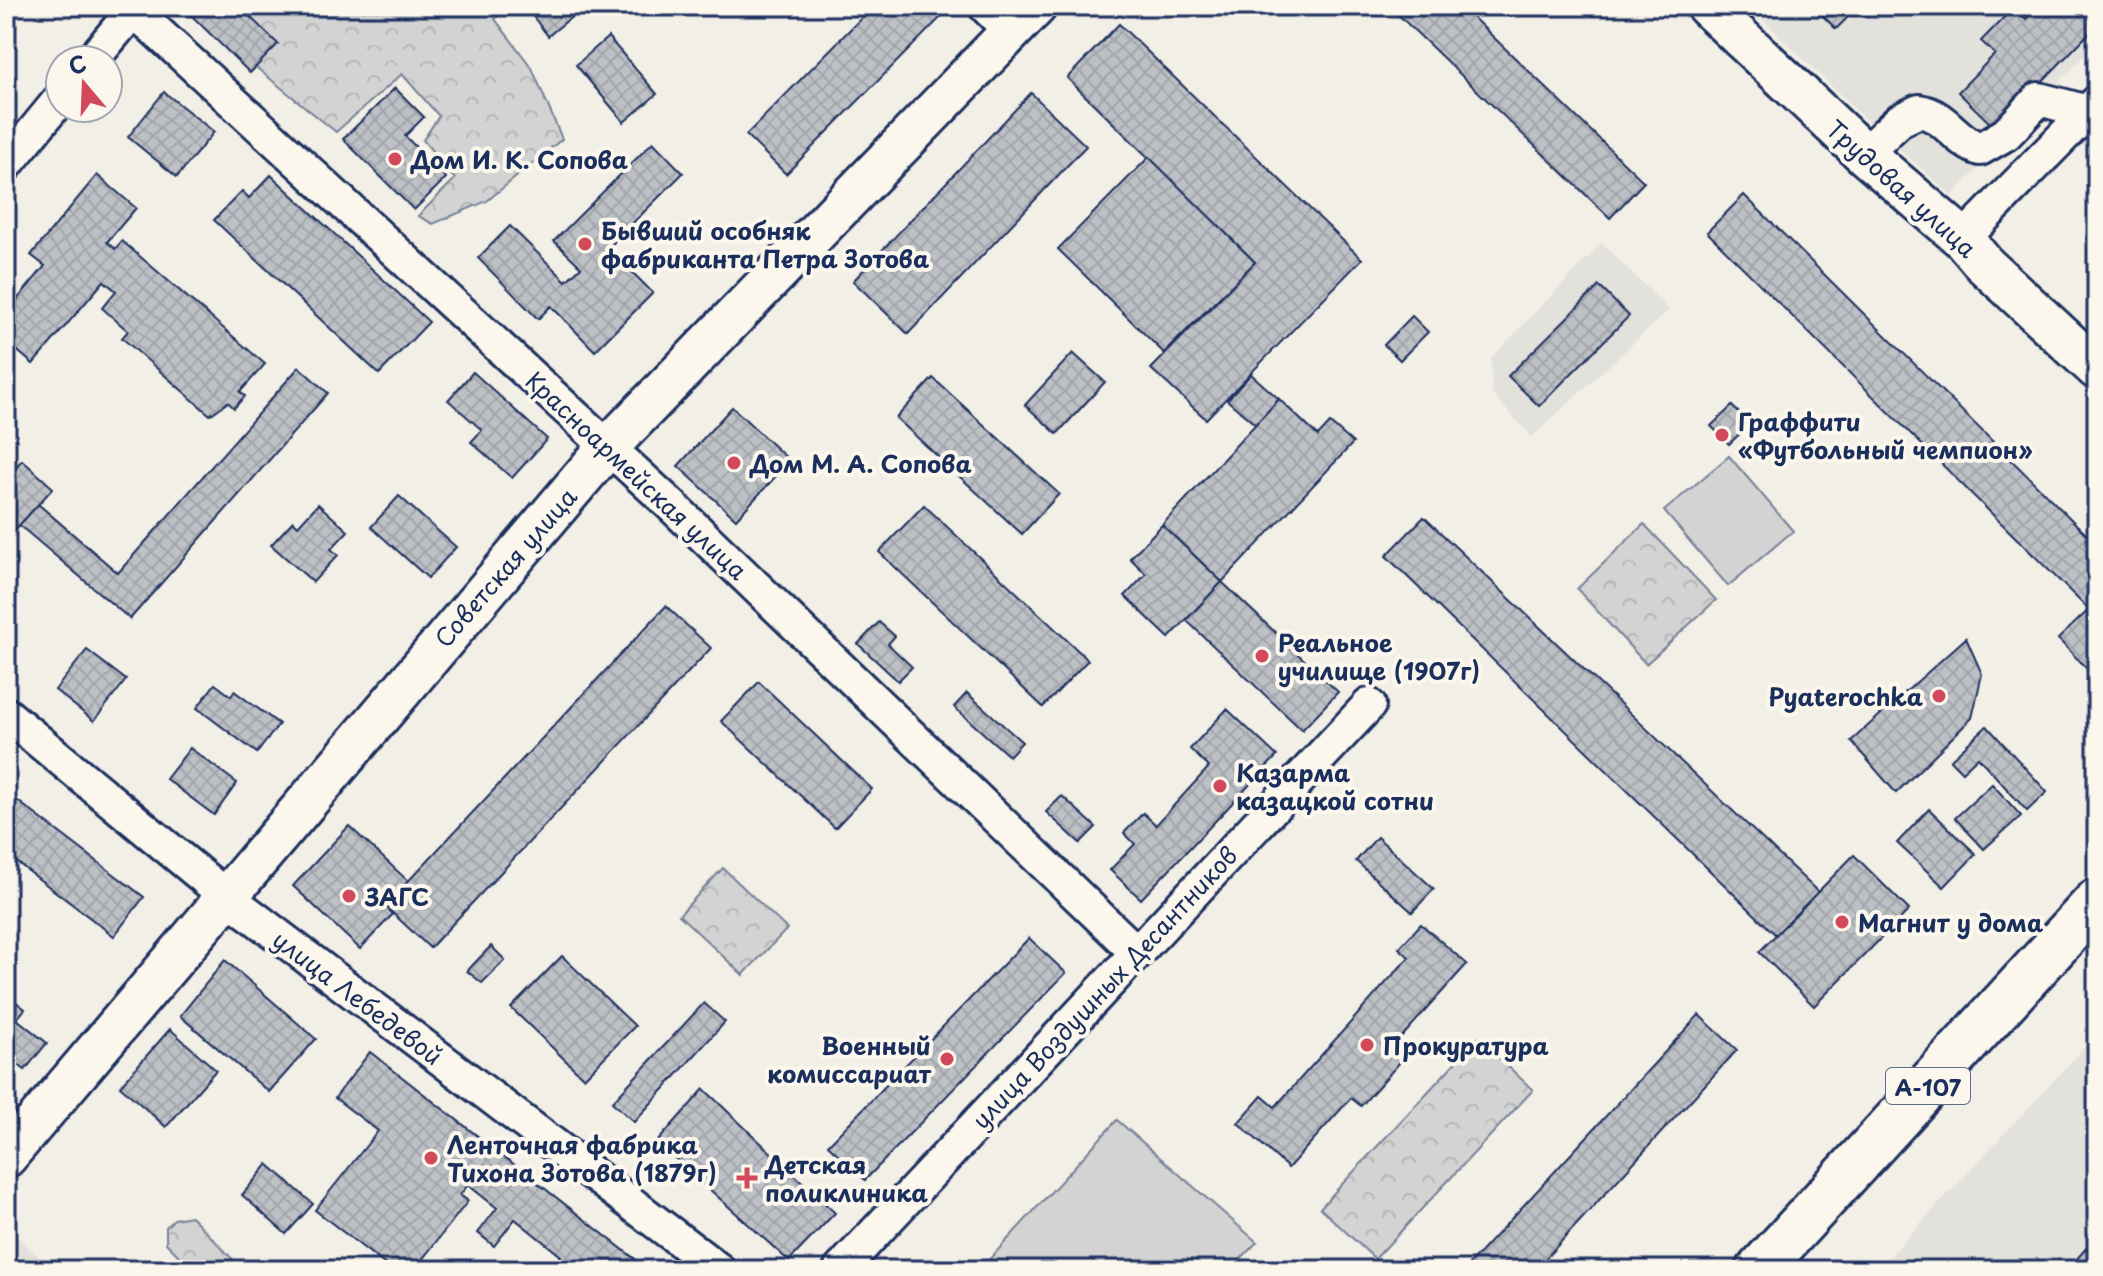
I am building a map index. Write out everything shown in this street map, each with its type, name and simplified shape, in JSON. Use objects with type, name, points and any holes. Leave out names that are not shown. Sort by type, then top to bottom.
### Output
[{"type":"main road","name":"А-107","points":[[1759,1270],[2097,901]]},
{"type":"street","name":"Трудовая улица","points":[[1707,6],[1864,154],[1963,239],[1985,265],[2097,369]]},
{"type":"street","points":[[104,44],[133,7]]},
{"type":"street","name":"Красноармейская улица","points":[[133,7],[608,447],[1136,952]]},
{"type":"street","name":"Советская улица","points":[[6,1157],[608,447],[1010,14]]},
{"type":"street","points":[[1864,154],[1900,120],[1919,111],[1943,120],[1969,145],[1980,149],[2006,134],[2039,99],[2092,107]]},
{"type":"street","points":[[1963,239],[2092,107]]},
{"type":"street","points":[[6,165],[44,119]]},
{"type":"street","name":"улица Воздушных Десантников","points":[[840,1270],[1369,705]]},
{"type":"street","name":"улица Лебедевой","points":[[6,714],[226,896],[719,1270]]},
{"type":"shaded area","points":[[1749,6],[2097,6],[2097,42],[1952,196],[1867,121]]},
{"type":"shaded area","points":[[1602,243],[1669,310],[1532,437],[1492,394],[1491,358]]},
{"type":"shaded area","points":[[2097,1034],[2097,1270],[1877,1270]]},
{"type":"shaded area","points":[[13,1234],[54,1270],[6,1270],[6,1242]]},
{"type":"green space","points":[[200,6],[509,6],[495,19],[532,68],[562,139],[487,201],[433,224],[418,216],[455,179],[423,140],[439,116],[402,74],[336,132],[191,15]]},
{"type":"green space","points":[[1729,456],[1793,531],[1728,586],[1664,511]]},
{"type":"green space","points":[[1644,524],[1716,600],[1646,664],[1577,589]]},
{"type":"green space","points":[[723,868],[787,929],[743,975],[679,915]]},
{"type":"green space","points":[[1478,1038],[1533,1090],[1375,1259],[1320,1208]]},
{"type":"green space","points":[[1117,1120],[1257,1242],[1230,1270],[1111,1270],[1108,1267],[1104,1270],[993,1270],[986,1263]]},
{"type":"green space","points":[[191,1216],[243,1270],[193,1270],[166,1243],[166,1227],[174,1219]]},
{"type":"building","points":[[200,6],[239,6],[278,44],[250,73],[191,15]]},
{"type":"building","points":[[540,6],[577,6],[580,10],[548,36],[531,14]]},
{"type":"building","points":[[873,6],[949,9],[786,174],[746,135]]},
{"type":"building","points":[[1389,6],[1461,6],[1644,182],[1610,218]]},
{"type":"building","points":[[1813,6],[1859,6],[1836,29]]},
{"type":"building","points":[[2039,6],[2097,6],[2097,25],[1996,129],[1958,92],[1995,54],[1981,41],[2014,7],[2026,19]]},
{"type":"building","points":[[1119,24],[1362,259],[1206,419],[1151,369],[1255,262],[1067,78]]},
{"type":"building","points":[[608,37],[657,94],[624,122],[576,65]]},
{"type":"building","name":"Дом И. К. Сопова","points":[[395,88],[424,117],[405,136],[446,178],[414,210],[343,139]]},
{"type":"building","points":[[164,92],[214,132],[177,177],[128,137]]},
{"type":"building","points":[[1031,93],[1086,146],[908,334],[853,281]]},
{"type":"building","name":"Бывший особняк фабриканта Петра Зотова","points":[[653,142],[683,173],[608,248],[653,293],[595,351],[551,306],[538,319],[478,258],[510,226],[566,281],[581,267],[554,241]]},
{"type":"building","points":[[1149,157],[1255,262],[1164,353],[1058,249]]},
{"type":"building","points":[[97,175],[136,208],[107,242],[115,249],[122,241],[265,364],[240,392],[245,396],[234,408],[228,402],[210,415],[122,338],[128,331],[102,308],[116,291],[104,281],[33,364],[6,341],[6,313],[45,266],[31,255]]},
{"type":"building","points":[[271,175],[429,322],[379,374],[214,220],[242,191],[249,198]]},
{"type":"building","points":[[1744,195],[2097,545],[2097,602],[2089,610],[1707,232]]},
{"type":"building","points":[[1599,286],[1629,316],[1539,406],[1508,376]]},
{"type":"building","points":[[1412,316],[1428,332],[1400,360],[1384,345]]},
{"type":"building","points":[[1073,353],[1105,382],[1057,434],[1025,405]]},
{"type":"building","points":[[299,367],[328,393],[130,619],[19,525],[38,504],[118,573]]},
{"type":"building","points":[[473,372],[547,439],[512,478],[471,442],[482,430],[448,400]]},
{"type":"building","points":[[1251,374],[1279,399],[1256,425],[1227,400]]},
{"type":"building","points":[[933,378],[1059,494],[1022,534],[896,418]]},
{"type":"building","points":[[1279,399],[1318,436],[1330,423],[1353,443],[1222,582],[1162,525]]},
{"type":"building","points":[[1732,406],[1750,424],[1729,444],[1711,426]]},
{"type":"building","name":"Дом М. А. Сопова","points":[[732,407],[790,461],[736,519],[678,466]]},
{"type":"building","points":[[22,460],[53,488],[13,532],[6,526],[6,478]]},
{"type":"building","points":[[399,496],[456,547],[428,578],[371,527]]},
{"type":"building","points":[[318,504],[348,531],[331,549],[338,555],[313,582],[271,545],[293,521],[298,526]]},
{"type":"building","points":[[924,505],[1088,660],[1043,707],[879,552]]},
{"type":"building","points":[[1424,517],[1818,892],[1776,935],[1386,556]]},
{"type":"building","points":[[1162,525],[1222,582],[1169,638],[1125,596],[1146,574],[1130,558]]},
{"type":"building","name":"Реальное училище (1907г)","points":[[1222,582],[1338,692],[1302,730],[1186,620]]},
{"type":"building","points":[[2097,602],[2097,679],[2058,639]]},
{"type":"building","points":[[666,606],[711,648],[430,948],[385,906]]},
{"type":"building","points":[[879,622],[895,636],[888,644],[912,667],[898,681],[858,644]]},
{"type":"building","name":"Pyaterochka","points":[[1966,638],[1982,674],[1972,718],[1896,793],[1851,741]]},
{"type":"building","points":[[87,650],[126,680],[94,721],[55,690]]},
{"type":"building","points":[[759,682],[872,789],[835,828],[721,721]]},
{"type":"building","points":[[215,684],[231,696],[234,691],[279,724],[257,753],[197,708]]},
{"type":"building","points":[[967,693],[1022,742],[1009,756],[954,707]]},
{"type":"building","name":"Казарма казацкой сотни","points":[[1227,709],[1277,756],[1141,899],[1110,870],[1135,844],[1124,833],[1143,813],[1156,825],[1209,767],[1190,749]]},
{"type":"building","points":[[1987,726],[2047,792],[2027,811],[1978,757],[1962,772],[1950,760]]},
{"type":"building","points":[[190,748],[237,783],[214,815],[166,779]]},
{"type":"building","points":[[1992,784],[2021,816],[1984,849],[1955,818]]},
{"type":"building","points":[[6,792],[144,897],[114,936],[6,854]]},
{"type":"building","points":[[1062,796],[1096,827],[1080,843],[1046,812]]},
{"type":"building","points":[[1929,809],[1976,854],[1944,887],[1897,843]]},
{"type":"building","name":"ЗАГС","points":[[349,826],[408,881],[385,906],[393,914],[360,949],[293,886]]},
{"type":"building","points":[[1377,837],[1434,889],[1412,912],[1356,861]]},
{"type":"building","name":"Магнит у дома","points":[[1854,855],[1909,910],[1814,1006],[1759,952]]},
{"type":"building","name":"Прокуратура","points":[[1421,924],[1467,964],[1399,1040],[1410,1051],[1361,1106],[1351,1098],[1288,1168],[1238,1123],[1262,1096],[1275,1107],[1409,957],[1399,948]]},
{"type":"building","name":"Военный комиссариат","points":[[1029,938],[1066,973],[865,1180],[828,1145]]},
{"type":"building","points":[[491,946],[505,960],[482,983],[467,971]]},
{"type":"building","points":[[562,956],[635,1026],[584,1078],[511,1008]]},
{"type":"building","points":[[225,960],[316,1039],[269,1092],[180,1016]]},
{"type":"building","points":[[6,994],[25,1009],[17,1019],[47,1043],[25,1070],[6,1055]]},
{"type":"building","points":[[704,1003],[725,1022],[634,1122],[612,1102]]},
{"type":"building","points":[[1699,1015],[1737,1050],[1535,1270],[1464,1270]]},
{"type":"building","points":[[170,1029],[216,1070],[166,1127],[120,1086]]},
{"type":"building","name":"Ленточная фабрика Тихона Зотова (1879г)","points":[[370,1052],[635,1259],[626,1270],[550,1270],[561,1256],[515,1219],[494,1246],[478,1233],[497,1208],[468,1185],[460,1195],[468,1201],[414,1270],[392,1270],[315,1210],[378,1131],[335,1098]]},
{"type":"building","name":"Детская поликлиника","points":[[704,1089],[835,1213],[789,1261],[657,1142]]},
{"type":"building","points":[[268,1164],[313,1204],[286,1234],[242,1195]]},
{"type":"building","points":[[2097,1236],[2097,1270],[2067,1270]]},
{"type":"place","name":"Дом И. К. Сопова","points":[[395,159]]},
{"type":"place","name":"Бывший особняк фабриканта Петра Зотова","points":[[585,244]]},
{"type":"place","name":"Граффити «Футбольный чемпион»","points":[[1722,435]]},
{"type":"place","name":"Дом М. А. Сопова","points":[[734,463]]},
{"type":"place","name":"Реальное училище (1907г)","points":[[1262,656]]},
{"type":"place","name":"Pyaterochka","points":[[1939,696]]},
{"type":"place","name":"Казарма казацкой сотни","points":[[1220,786]]},
{"type":"place","name":"ЗАГС","points":[[349,896]]},
{"type":"place","name":"Магнит у дома","points":[[1842,922]]},
{"type":"place","name":"Прокуратура","points":[[1367,1045]]},
{"type":"place","name":"Военный комиссариат","points":[[947,1059]]},
{"type":"place","name":"Ленточная фабрика Тихона Зотова (1879г)","points":[[431,1158]]},
{"type":"place","name":"Детская поликлиника","points":[[747,1178]]}]
